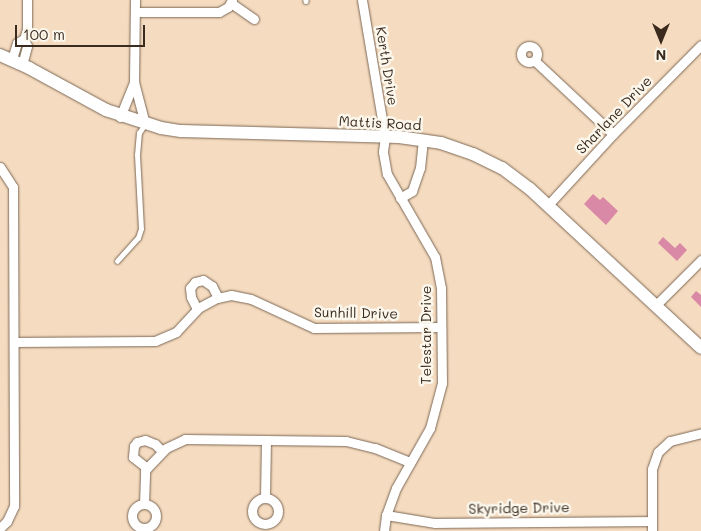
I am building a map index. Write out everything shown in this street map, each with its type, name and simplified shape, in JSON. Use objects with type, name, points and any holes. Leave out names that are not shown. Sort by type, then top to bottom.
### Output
[{"type":"main road","name":"Mattis Road","points":[[11,60],[120,116],[144,124],[181,131],[385,137],[423,140],[457,148],[502,168],[548,205],[701,348]]},
{"type":"street","points":[[11,60],[17,43],[24,39],[27,29],[27,0]]},
{"type":"street","points":[[135,0],[134,82],[144,124]]},
{"type":"street","name":"Kerth Drive","points":[[362,0],[385,137]]},
{"type":"street","points":[[135,12],[219,12],[232,1],[254,19]]},
{"type":"street","name":"Sharlane Drive","points":[[548,205],[613,134],[701,46]]},
{"type":"street","points":[[535,61],[613,134]]},
{"type":"street","points":[[120,116],[134,82]]},
{"type":"street","name":"Telestar Drive","points":[[384,531],[386,515],[396,488],[430,428],[442,383],[441,288],[435,257],[420,227],[400,198],[387,174],[383,152],[385,137]]},
{"type":"street","points":[[400,198],[412,190],[420,168],[423,140]]},
{"type":"street","points":[[0,167],[13,186],[14,342],[14,506],[7,521],[0,528]]},
{"type":"street","points":[[656,305],[701,260]]},
{"type":"street","points":[[197,309],[191,297],[190,288],[195,282],[203,280],[212,286],[218,298]]},
{"type":"street","name":"Sunhill Drive","points":[[14,342],[155,341],[176,332],[197,309],[218,298],[231,295],[251,299],[314,328],[441,328]]},
{"type":"street","points":[[652,526],[652,469],[658,452],[670,441],[701,433]]},
{"type":"street","points":[[144,504],[147,468],[162,451],[185,439],[346,441],[375,448],[410,462]]},
{"type":"street","points":[[147,468],[133,457],[134,446],[137,442],[145,440],[155,444],[162,451]]},
{"type":"street","points":[[265,497],[266,440]]},
{"type":"street","name":"Skyridge Drive","points":[[386,515],[435,523],[652,526]]},
{"type":"lane","points":[[117,261],[138,238],[141,229],[137,155],[139,133],[144,124]]},
{"type":"building","points":[[593,194],[600,200],[603,197],[618,211],[606,225],[584,204]]},
{"type":"building","points":[[663,237],[675,248],[680,243],[687,250],[677,261],[658,243]]},
{"type":"building","points":[[696,291],[701,295],[701,307],[691,297]]}]
